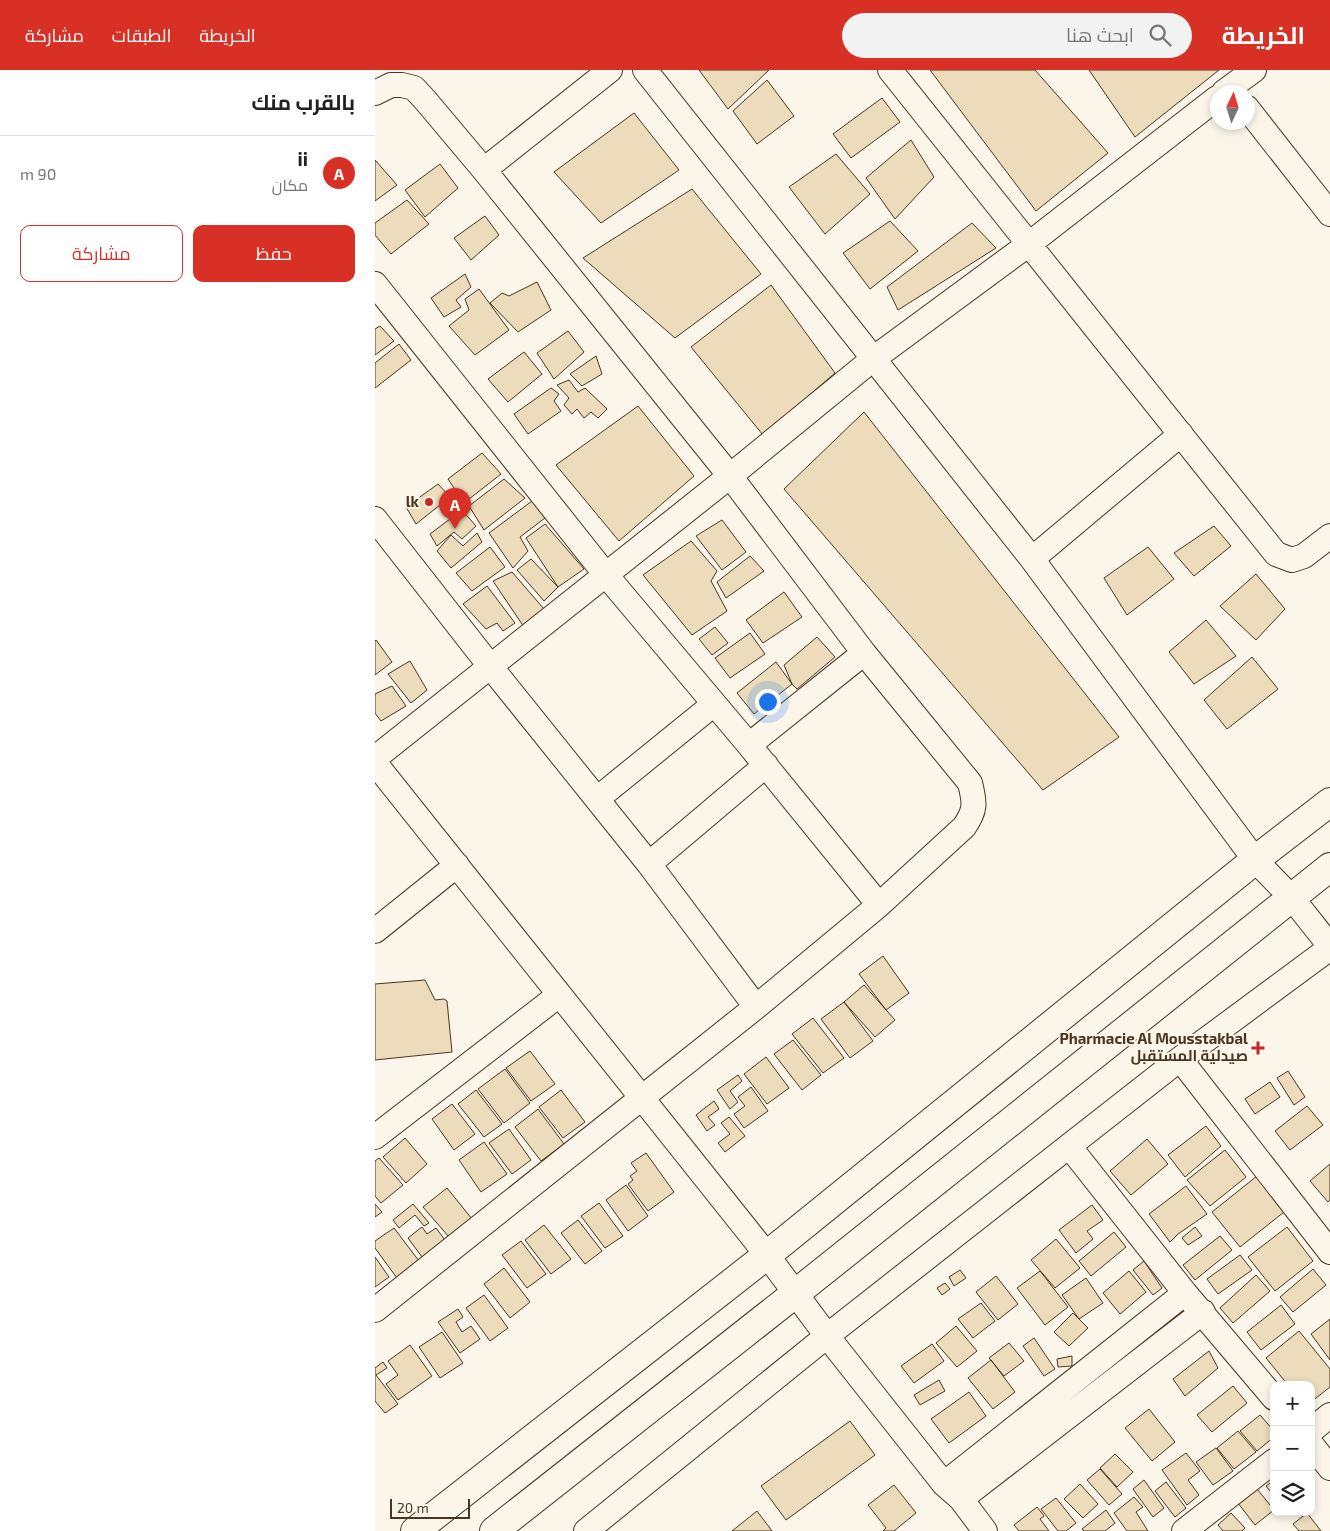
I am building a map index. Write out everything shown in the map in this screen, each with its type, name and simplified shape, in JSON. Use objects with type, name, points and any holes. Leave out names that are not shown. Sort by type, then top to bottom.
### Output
[{"type":"street","points":[[484,170],[610,70]]},
{"type":"street","points":[[586,1531],[827,1336],[1069,1146],[1180,1059],[1330,947],[1292,898],[1255,860],[1032,559],[645,70]]},
{"type":"street","points":[[890,70],[1276,554],[1292,560],[1304,556],[1330,536]]},
{"type":"street","points":[[1235,85],[1253,70]]},
{"type":"street","points":[[375,93],[391,84],[414,88],[484,170],[730,476],[864,653],[969,783],[974,800],[973,815],[964,827],[879,905],[756,1007],[375,1310]]},
{"type":"street","points":[[375,758],[730,476],[873,359],[1029,244],[1210,105]]},
{"type":"street","points":[[1255,118],[1330,214]]},
{"type":"street","points":[[375,284],[606,575],[749,744],[879,905]]},
{"type":"street","points":[[1032,559],[1181,434]]},
{"type":"street","points":[[375,519],[649,864],[756,1007]]},
{"type":"street","points":[[749,744],[864,653]]},
{"type":"street","points":[[597,799],[714,704]]},
{"type":"street","points":[[375,763],[767,1255],[827,1336],[985,1531]]},
{"type":"street","points":[[649,864],[766,765]]},
{"type":"street","points":[[415,1531],[767,1255],[1255,860],[1330,802]]},
{"type":"street","points":[[375,931],[457,866]]},
{"type":"street","points":[[494,1531],[1330,867]]},
{"type":"street","points":[[375,1137],[559,995]]},
{"type":"street","points":[[1180,1059],[1330,1252]]},
{"type":"street","points":[[1069,1146],[1185,1293],[1270,1393]]},
{"type":"street","points":[[953,1491],[1185,1293]]},
{"type":"street","points":[[953,1491],[1203,1312]]},
{"type":"street","points":[[1315,1428],[1330,1415]]},
{"type":"street","points":[[1315,1449],[1330,1468]]},
{"type":"street","points":[[1185,1531],[1270,1464]]},
{"type":"building","points":[[699,70],[769,70],[728,109]]},
{"type":"building","points":[[930,70],[1035,70],[1108,153],[1036,211]]},
{"type":"building","points":[[1089,70],[1219,70],[1135,137]]},
{"type":"building","points":[[767,80],[794,116],[757,144],[733,111]]},
{"type":"building","points":[[882,98],[900,122],[851,158],[833,134]]},
{"type":"building","points":[[634,113],[679,170],[601,223],[554,172]]},
{"type":"building","points":[[911,140],[934,177],[895,219],[866,178]]},
{"type":"building","points":[[836,154],[870,194],[825,234],[789,187]]},
{"type":"building","points":[[375,160],[397,185],[375,201]]},
{"type":"building","points":[[440,164],[458,188],[425,217],[405,190]]},
{"type":"building","points":[[692,189],[761,274],[675,338],[583,258]]},
{"type":"building","points":[[407,200],[429,224],[391,254],[375,235],[375,223]]},
{"type":"building","points":[[485,216],[499,235],[471,260],[454,238]]},
{"type":"building","points":[[890,221],[918,251],[870,289],[843,253]]},
{"type":"building","points":[[972,223],[996,248],[898,310],[887,287]]},
{"type":"building","points":[[465,274],[471,287],[456,300],[461,307],[444,317],[431,298]]},
{"type":"building","points":[[537,282],[551,310],[518,332],[490,303],[502,293],[509,296]]},
{"type":"building","points":[[771,285],[835,373],[763,435],[691,347]]},
{"type":"building","points":[[479,289],[509,330],[475,355],[449,326],[469,310],[465,299]]},
{"type":"building","points":[[380,326],[394,341],[375,355],[375,329]]},
{"type":"building","points":[[568,331],[584,352],[554,379],[537,353]]},
{"type":"building","points":[[399,344],[411,360],[375,388],[375,363]]},
{"type":"building","points":[[524,352],[542,374],[508,402],[488,379]]},
{"type":"building","points":[[596,356],[602,374],[582,386],[570,374]]},
{"type":"building","points":[[569,380],[578,392],[585,388],[607,409],[598,418],[591,412],[584,418],[577,409],[572,414],[564,405],[569,398],[557,385]]},
{"type":"building","points":[[551,388],[559,394],[554,401],[561,411],[528,434],[514,414]]},
{"type":"building","points":[[638,406],[694,476],[619,541],[556,465]]},
{"type":"building","points":[[864,412],[1119,737],[1043,790],[784,489]]},
{"type":"building","points":[[482,453],[501,474],[464,503],[448,479]]},
{"type":"building","points":[[504,479],[525,498],[484,530],[469,506]]},
{"type":"building","name":"lk","points":[[438,484],[450,497],[416,524],[406,507]]},
{"type":"building","points":[[532,501],[545,518],[520,537],[528,551],[513,568],[489,533]]},
{"type":"building","points":[[462,510],[476,526],[462,539],[454,532],[437,546],[430,534]]},
{"type":"building","points":[[722,520],[746,552],[722,570],[696,536]]},
{"type":"building","points":[[545,524],[584,569],[558,587],[526,538]]},
{"type":"building","points":[[1214,526],[1231,546],[1194,576],[1174,553]]},
{"type":"building","points":[[477,533],[482,542],[451,568],[437,551],[451,535],[463,546]]},
{"type":"building","points":[[691,541],[717,571],[711,581],[727,611],[692,635],[643,575]]},
{"type":"building","points":[[490,547],[505,567],[472,591],[456,573]]},
{"type":"building","points":[[1148,547],[1174,579],[1127,615],[1104,578]]},
{"type":"building","points":[[750,556],[764,571],[726,598],[717,582]]},
{"type":"building","points":[[531,559],[558,587],[544,601],[517,570]]},
{"type":"building","points":[[512,572],[544,609],[526,630],[493,581]]},
{"type":"building","points":[[1256,574],[1285,609],[1256,640],[1220,606]]},
{"type":"building","points":[[487,586],[515,623],[503,631],[497,623],[486,629],[463,604]]},
{"type":"building","points":[[784,592],[802,617],[763,643],[746,620]]},
{"type":"building","points":[[1206,620],[1236,656],[1194,684],[1169,652]]},
{"type":"building","points":[[715,627],[728,643],[712,655],[699,639]]},
{"type":"building","points":[[750,633],[765,654],[730,678],[715,658]]},
{"type":"building","points":[[817,637],[835,657],[797,689],[792,684],[784,665]]},
{"type":"building","points":[[375,641],[392,662],[375,675]]},
{"type":"building","points":[[1252,657],[1278,689],[1227,729],[1204,700]]},
{"type":"building","points":[[410,661],[427,690],[411,703],[388,674]]},
{"type":"building","points":[[776,662],[792,684],[754,714],[737,693]]},
{"type":"building","points":[[392,686],[406,706],[381,721],[375,713],[375,694]]},
{"type":"building","points":[[883,956],[909,993],[886,1010],[859,974]]},
{"type":"building","points":[[425,980],[435,1000],[444,999],[447,1001],[452,1052],[375,1060],[375,984]]},
{"type":"building","points":[[864,985],[895,1020],[875,1037],[844,1002]]},
{"type":"building","points":[[844,1002],[873,1041],[850,1058],[821,1019]]},
{"type":"building","points":[[813,1018],[844,1058],[823,1073],[792,1034]]},
{"type":"building","points":[[793,1040],[821,1075],[802,1090],[774,1054]]},
{"type":"building","points":[[530,1051],[555,1084],[531,1101],[506,1068]]},
{"type":"building","points":[[766,1057],[789,1088],[767,1104],[744,1074]]},
{"type":"building","points":[[505,1069],[530,1103],[504,1123],[478,1089]]},
{"type":"building","points":[[1288,1071],[1305,1097],[1294,1105],[1277,1078]]},
{"type":"building","points":[[738,1075],[742,1081],[730,1091],[738,1102],[730,1109],[717,1090]]},
{"type":"building","points":[[1270,1082],[1280,1097],[1255,1114],[1245,1099]]},
{"type":"building","points":[[751,1087],[768,1111],[744,1128],[734,1114],[745,1106],[738,1097]]},
{"type":"building","points":[[476,1090],[502,1124],[484,1137],[458,1104]]},
{"type":"building","points":[[561,1090],[585,1122],[563,1138],[539,1107]]},
{"type":"building","points":[[714,1101],[719,1109],[708,1117],[715,1125],[707,1131],[696,1115]]},
{"type":"building","points":[[452,1104],[475,1134],[454,1150],[432,1119]]},
{"type":"building","points":[[1307,1106],[1323,1125],[1290,1150],[1275,1131]]},
{"type":"building","points":[[538,1109],[564,1144],[541,1161],[515,1127]]},
{"type":"building","points":[[729,1117],[745,1136],[725,1152],[718,1143],[730,1134],[721,1123]]},
{"type":"building","points":[[1206,1126],[1221,1146],[1185,1177],[1168,1155]]},
{"type":"building","points":[[509,1129],[531,1160],[512,1174],[489,1143]]},
{"type":"building","points":[[405,1138],[427,1164],[406,1183],[383,1157]]},
{"type":"building","points":[[1147,1139],[1168,1164],[1131,1195],[1110,1171]]},
{"type":"building","points":[[484,1142],[507,1174],[481,1192],[459,1160]]},
{"type":"building","points":[[1225,1150],[1246,1177],[1210,1206],[1187,1180]]},
{"type":"building","points":[[646,1153],[674,1192],[648,1211],[628,1184],[633,1180],[630,1176],[637,1171],[631,1163]]},
{"type":"building","points":[[379,1158],[403,1185],[381,1203],[375,1196],[375,1161]]},
{"type":"building","points":[[1330,1164],[1330,1200],[1328,1202],[1310,1181]]},
{"type":"building","points":[[1257,1176],[1284,1212],[1240,1247],[1212,1212]]},
{"type":"building","points":[[626,1185],[648,1216],[628,1231],[606,1200]]},
{"type":"building","points":[[1186,1186],[1207,1214],[1178,1234],[1170,1242],[1149,1214]]},
{"type":"building","points":[[447,1188],[472,1219],[449,1237],[423,1207]]},
{"type":"building","points":[[599,1203],[623,1236],[605,1248],[581,1216]]},
{"type":"building","points":[[375,1204],[382,1212],[375,1217]]},
{"type":"building","points":[[413,1204],[429,1223],[424,1226],[415,1215],[399,1228],[393,1220]]},
{"type":"building","points":[[1092,1205],[1103,1220],[1087,1231],[1093,1239],[1076,1253],[1059,1230]]},
{"type":"building","points":[[578,1220],[602,1251],[585,1264],[561,1233]]},
{"type":"building","points":[[544,1225],[571,1259],[551,1274],[525,1240]]},
{"type":"building","points":[[422,1227],[427,1234],[436,1228],[445,1240],[422,1257],[408,1238]]},
{"type":"building","points":[[1195,1227],[1202,1236],[1188,1245],[1182,1238]]},
{"type":"building","points":[[1287,1227],[1313,1261],[1275,1291],[1248,1257]]},
{"type":"building","points":[[394,1228],[419,1261],[397,1278],[375,1248],[375,1241]]},
{"type":"building","points":[[1114,1232],[1126,1247],[1091,1276],[1079,1261]]},
{"type":"building","points":[[1220,1236],[1232,1250],[1195,1280],[1183,1265]]},
{"type":"building","points":[[1056,1239],[1080,1268],[1055,1288],[1031,1260]]},
{"type":"building","points":[[521,1241],[546,1274],[527,1288],[502,1255]]},
{"type":"building","points":[[1240,1255],[1252,1270],[1218,1294],[1207,1279]]},
{"type":"building","points":[[375,1257],[389,1277],[375,1287]]},
{"type":"building","points":[[1144,1261],[1162,1288],[1153,1295],[1133,1270]]},
{"type":"building","points":[[504,1268],[530,1302],[510,1318],[484,1284]]},
{"type":"building","points":[[1313,1269],[1326,1285],[1293,1312],[1280,1297]]},
{"type":"building","points":[[960,1270],[966,1278],[954,1286],[949,1277]]},
{"type":"building","points":[[1040,1271],[1068,1307],[1045,1325],[1017,1288]]},
{"type":"building","points":[[1129,1271],[1146,1292],[1120,1314],[1103,1293]]},
{"type":"building","points":[[1256,1275],[1270,1291],[1233,1323],[1220,1308]]},
{"type":"building","points":[[996,1276],[1018,1304],[998,1320],[976,1292]]},
{"type":"building","points":[[1086,1278],[1103,1303],[1079,1319],[1062,1295]]},
{"type":"building","points":[[945,1283],[950,1289],[942,1295],[937,1288]]},
{"type":"building","points":[[484,1295],[508,1328],[490,1341],[466,1308]]},
{"type":"building","points":[[981,1303],[995,1321],[973,1338],[958,1319]]},
{"type":"building","points":[[1281,1305],[1295,1324],[1261,1350],[1247,1332]]},
{"type":"building","points":[[458,1309],[463,1317],[456,1322],[462,1332],[471,1326],[480,1339],[460,1353],[438,1322]]},
{"type":"building","points":[[1073,1313],[1088,1328],[1069,1346],[1054,1332]]},
{"type":"building","points":[[1330,1319],[1330,1360],[1311,1334]]},
{"type":"building","points":[[956,1326],[977,1351],[957,1367],[936,1343]]},
{"type":"building","points":[[1299,1331],[1330,1369],[1330,1387],[1315,1399],[1315,1381],[1285,1381],[1266,1358]]},
{"type":"building","points":[[442,1332],[463,1363],[440,1378],[419,1347]]},
{"type":"building","points":[[1034,1338],[1055,1369],[1044,1376],[1023,1346]]},
{"type":"building","points":[[1009,1343],[1024,1361],[1004,1376],[989,1358]]},
{"type":"building","points":[[932,1344],[944,1361],[914,1383],[901,1366]]},
{"type":"building","points":[[410,1345],[432,1376],[398,1400],[386,1384],[398,1375],[388,1361]]},
{"type":"building","points":[[1209,1351],[1218,1368],[1185,1396],[1173,1379]]},
{"type":"building","points":[[1072,1356],[1072,1366],[1058,1367],[1057,1359]]},
{"type":"building","points":[[991,1360],[1015,1392],[993,1409],[968,1378]]},
{"type":"building","points":[[383,1362],[387,1368],[376,1375],[398,1404],[385,1413],[375,1401],[375,1368]]},
{"type":"building","points":[[939,1380],[945,1391],[920,1405],[914,1395]]},
{"type":"building","points":[[1233,1386],[1247,1403],[1212,1432],[1197,1415]]},
{"type":"building","points":[[969,1392],[986,1416],[949,1443],[931,1419]]},
{"type":"building","points":[[1149,1409],[1175,1442],[1152,1461],[1125,1428]]},
{"type":"building","points":[[1260,1415],[1270,1426],[1270,1440],[1257,1451],[1240,1431]]},
{"type":"building","points":[[850,1421],[875,1455],[786,1520],[761,1486]]},
{"type":"building","points":[[1238,1431],[1256,1452],[1234,1469],[1217,1448]]},
{"type":"building","points":[[1216,1448],[1233,1471],[1213,1485],[1196,1462]]},
{"type":"building","points":[[1186,1453],[1200,1471],[1188,1480],[1199,1495],[1187,1505],[1162,1470]]},
{"type":"building","points":[[1115,1454],[1133,1472],[1117,1487],[1100,1468]]},
{"type":"building","points":[[1100,1469],[1122,1494],[1109,1505],[1087,1480]]},
{"type":"building","points":[[1144,1480],[1164,1508],[1153,1517],[1133,1489]]},
{"type":"building","points":[[1166,1482],[1186,1508],[1175,1517],[1155,1491]]},
{"type":"building","points":[[1270,1483],[1270,1491],[1266,1486]]},
{"type":"building","points":[[1080,1484],[1098,1504],[1083,1518],[1064,1499]]},
{"type":"building","points":[[1253,1484],[1270,1505],[1270,1513],[1255,1525],[1234,1498]]},
{"type":"building","points":[[894,1485],[916,1513],[894,1531],[883,1531],[886,1528],[868,1505]]},
{"type":"building","points":[[1134,1497],[1143,1507],[1136,1512],[1148,1531],[1127,1531],[1114,1513]]},
{"type":"building","points":[[1056,1498],[1076,1523],[1066,1531],[1058,1531],[1041,1509]]},
{"type":"building","points":[[1037,1507],[1044,1516],[1040,1519],[1049,1531],[1019,1531],[1014,1525]]},
{"type":"building","points":[[1106,1510],[1115,1523],[1105,1531],[1084,1531],[1082,1529]]},
{"type":"building","points":[[757,1511],[772,1531],[732,1531]]},
{"type":"building","points":[[1231,1513],[1245,1528],[1242,1531],[1223,1531],[1218,1525]]},
{"type":"building","points":[[1303,1516],[1309,1516],[1321,1531],[1299,1531],[1293,1524]]},
{"type":"place","name":"lk","points":[[429,502]]},
{"type":"place","name":"ii","points":[[455,529]]},
{"type":"place","name":"Pharmacie Al Mousstakbal صيدلية المستقبل","points":[[1258,1048]]}]
